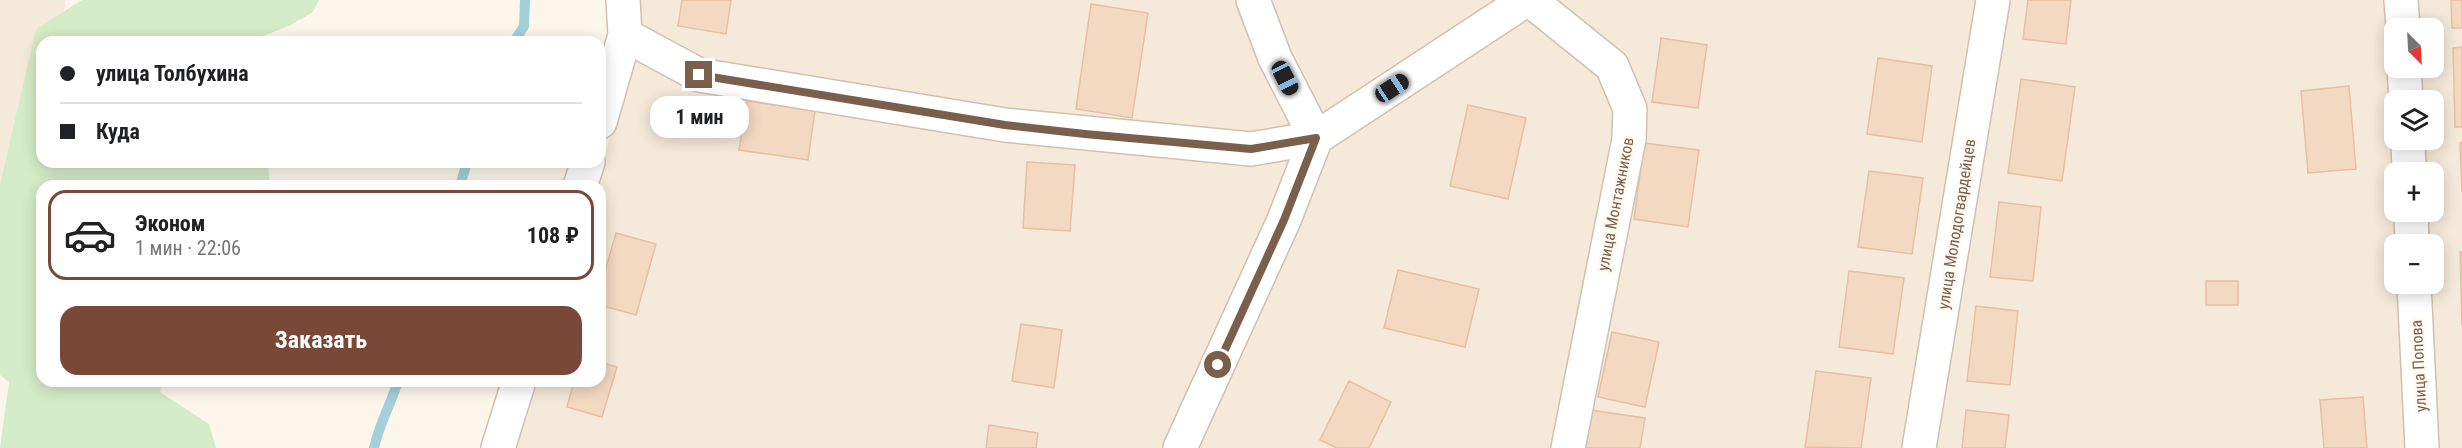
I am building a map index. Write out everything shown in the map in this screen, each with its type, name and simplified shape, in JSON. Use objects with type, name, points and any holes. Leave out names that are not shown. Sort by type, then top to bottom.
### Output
[{"type":"street","points":[[606,101],[625,35],[623,0]]},
{"type":"street","points":[[1180,448],[1284,220],[1316,138],[1275,58],[1253,0]]},
{"type":"street","points":[[625,35],[699,75],[1005,125],[1251,149],[1316,138],[1528,0]]},
{"type":"street","name":"улица Монтажников","points":[[1528,0],[1612,66],[1630,109],[1629,139],[1568,448]]},
{"type":"street","name":"улица Молодогвардейцев","points":[[1919,448],[1993,0]]},
{"type":"street","points":[[2401,0],[2402,18]]},
{"type":"street","name":"улица Попова","points":[[2414,294],[2422,448]]},
{"type":"street","points":[[498,448],[517,387]]},
{"type":"shaded area","points":[[0,0],[66,0],[59,36],[36,36],[36,89],[0,374]]},
{"type":"shaded area","points":[[633,0],[2462,0],[2462,448],[514,448],[533,387],[606,387],[606,180],[597,180],[601,168],[606,168],[606,150],[625,89]]},
{"type":"green space","points":[[82,0],[319,0],[313,12],[291,25],[263,36],[36,36],[36,168],[268,168],[269,180],[36,180],[36,387],[161,387],[160,392],[209,424],[216,448],[0,448],[9,382],[0,375],[0,185],[36,29]]},
{"type":"building","points":[[682,0],[731,0],[726,34],[678,26]]},
{"type":"building","points":[[2028,0],[2071,0],[2066,44],[2023,39]]},
{"type":"building","points":[[2451,0],[2462,0],[2462,28],[2452,28]]},
{"type":"building","points":[[1091,4],[1148,13],[1132,118],[1076,109]]},
{"type":"building","points":[[1661,38],[1707,45],[1698,108],[1652,102]]},
{"type":"building","points":[[2462,47],[2462,127],[2455,127],[2453,48]]},
{"type":"building","points":[[1878,58],[1932,66],[1922,142],[1867,134]]},
{"type":"building","points":[[2021,79],[2075,87],[2062,181],[2008,173]]},
{"type":"building","points":[[2349,86],[2356,169],[2308,173],[2301,91]]},
{"type":"building","points":[[747,101],[815,111],[808,160],[739,150]]},
{"type":"building","points":[[1468,105],[1526,118],[1508,199],[1450,186]]},
{"type":"building","points":[[2462,142],[2462,192],[2460,143]]},
{"type":"building","points":[[1644,143],[1699,150],[1688,227],[1634,219]]},
{"type":"building","points":[[1027,162],[1075,165],[1070,231],[1023,228]]},
{"type":"building","points":[[1869,171],[1923,178],[1912,254],[1858,247]]},
{"type":"building","points":[[1999,202],[2041,207],[2033,281],[1990,277]]},
{"type":"building","points":[[616,233],[656,244],[636,315],[606,307],[606,268]]},
{"type":"building","points":[[2460,252],[2462,252],[2462,325]]},
{"type":"building","points":[[1398,270],[1479,289],[1465,347],[1384,328]]},
{"type":"building","points":[[1849,271],[1904,278],[1893,354],[1839,347]]},
{"type":"building","points":[[2206,281],[2238,281],[2238,305],[2206,305]]},
{"type":"building","points":[[1976,306],[2018,311],[2010,385],[1967,381]]},
{"type":"building","points":[[1021,324],[1062,330],[1054,388],[1012,381]]},
{"type":"building","points":[[1612,332],[1659,342],[1645,407],[1598,397]]},
{"type":"building","points":[[606,364],[617,367],[602,417],[567,407],[572,387],[606,387]]},
{"type":"building","points":[[1816,371],[1871,378],[1861,448],[1805,447]]},
{"type":"building","points":[[1349,381],[1391,402],[1369,448],[1337,448],[1320,440]]},
{"type":"building","points":[[2363,397],[2367,448],[2324,448],[2320,400]]},
{"type":"building","points":[[1590,410],[1645,418],[1640,448],[1585,448]]},
{"type":"building","points":[[1966,410],[2009,415],[2005,448],[1962,448]]},
{"type":"building","points":[[989,425],[1038,433],[1036,448],[986,448]]},
{"type":"waterway","points":[[518,36],[524,26],[525,0]]},
{"type":"waterway","points":[[462,180],[465,168]]},
{"type":"waterway","points":[[374,448],[396,387]]},
{"type":"route","points":[[699,75],[1005,125],[1085,134],[1251,149],[1316,138],[1284,220],[1218,365]]}]
